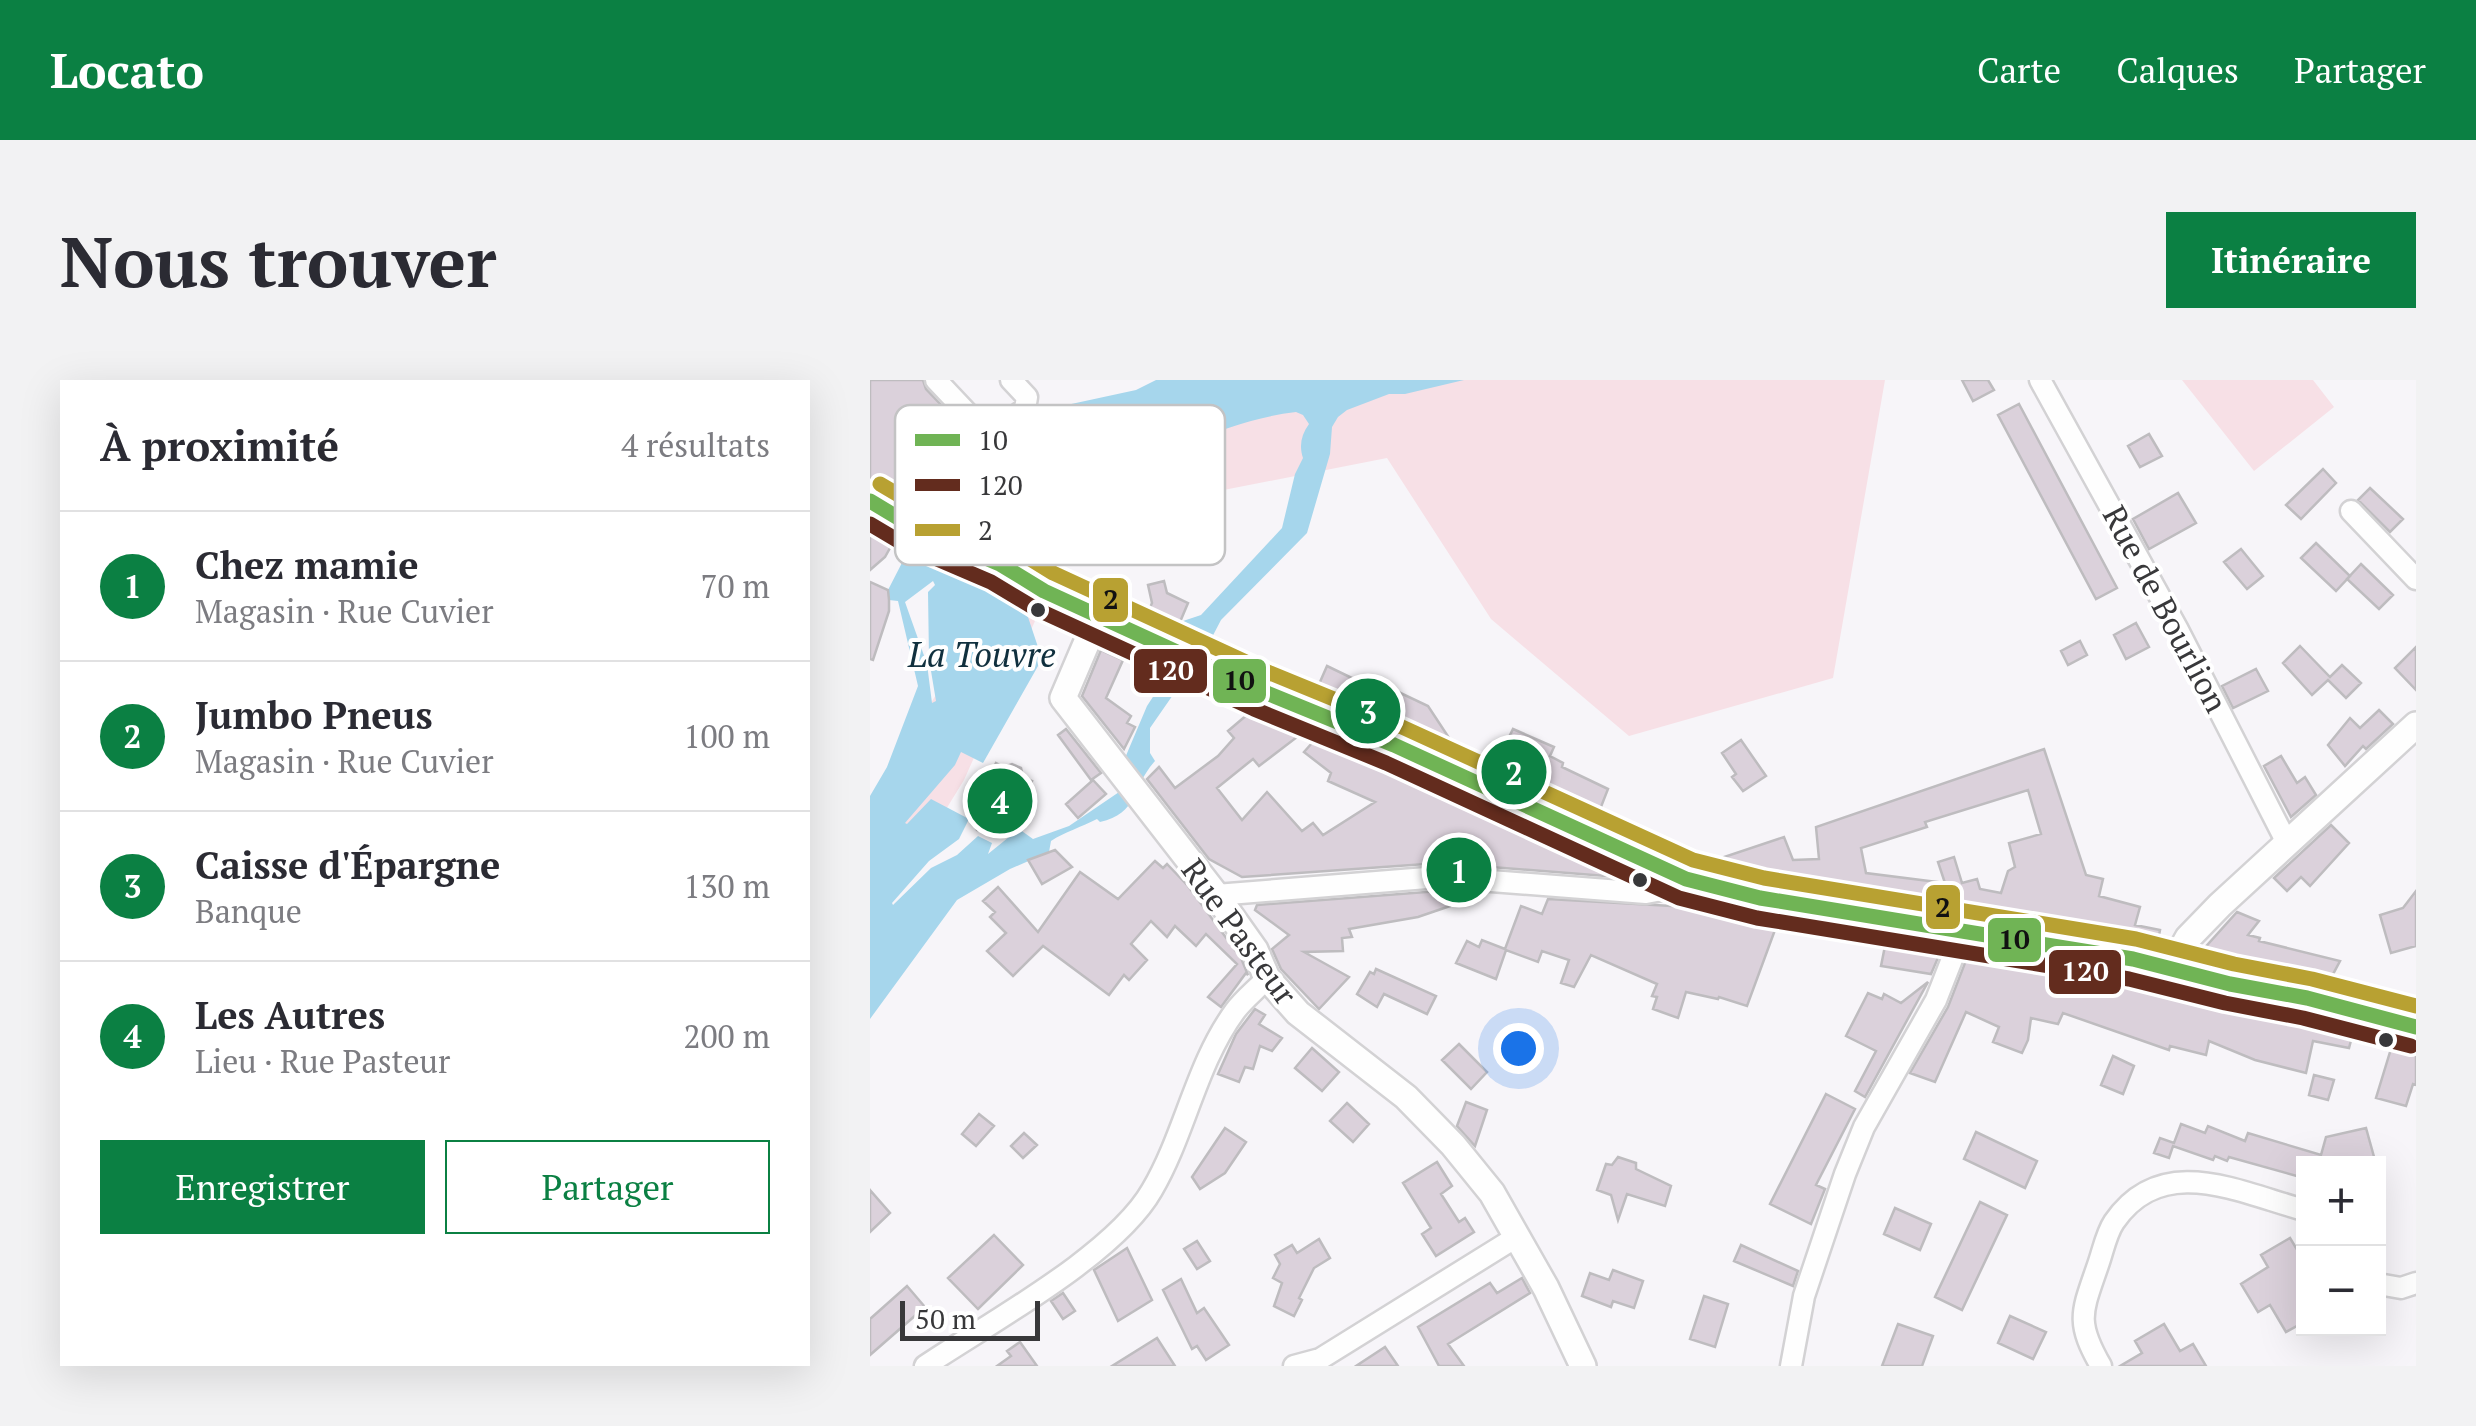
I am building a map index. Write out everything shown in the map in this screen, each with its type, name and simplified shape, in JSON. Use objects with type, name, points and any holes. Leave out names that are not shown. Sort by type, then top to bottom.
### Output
[{"type":"main road","points":[[870,502],[895,521]]},
{"type":"main road","points":[[870,520],[895,529]]},
{"type":"main road","points":[[1002,565],[1038,588],[1098,616],[1686,878],[1760,898],[1963,930],[2176,969],[2230,984],[2416,1013]]},
{"type":"main road","points":[[2374,1008],[2416,1028]]},
{"type":"street","points":[[936,380],[960,405]]},
{"type":"street","points":[[1011,380],[1027,397],[1026,405]]},
{"type":"street","name":"Rue de Bourlion","points":[[2040,380],[2177,628],[2286,841]]},
{"type":"street","points":[[2351,511],[2416,579]]},
{"type":"street","name":"Rue Pasteur","points":[[1098,616],[1063,698],[1216,895],[1254,950],[1267,978],[1298,1013],[1406,1097],[1454,1145],[1492,1193],[1518,1236],[1582,1366]]},
{"type":"street","points":[[2176,969],[2188,938],[2286,841],[2416,724]]},
{"type":"street","points":[[1216,895],[1439,877],[1646,893],[1667,889],[1686,878]]},
{"type":"street","points":[[1791,1366],[1802,1306],[1864,1127],[1936,1000],[1963,930]]},
{"type":"street","points":[[925,1366],[1068,1270],[1132,1219],[1154,1189],[1209,1060],[1235,1011],[1267,978]]},
{"type":"street","points":[[2100,1366],[2084,1337],[2082,1310],[2112,1225],[2142,1193],[2164,1183],[2187,1180],[2296,1208]]},
{"type":"street","points":[[1294,1366],[1322,1362],[1518,1236]]},
{"type":"street","points":[[2386,1285],[2401,1288],[2416,1283]]},
{"type":"shaded area","points":[[1166,380],[1885,380],[1833,678],[1629,736],[1491,619],[1387,458],[1225,490],[1225,405],[1131,405]]},
{"type":"shaded area","points":[[2182,380],[2313,380],[2334,407],[2254,471]]},
{"type":"shaded area","points":[[1015,565],[1060,565],[964,780],[870,933],[923,716]]},
{"type":"water","name":"La Touvre","points":[[1156,380],[1464,380],[1389,394],[1338,417],[1332,427],[1330,454],[1307,533],[1221,620],[1150,728],[1150,753],[1155,761],[1128,806],[1113,818],[1100,822],[1097,819],[1056,838],[1051,841],[1049,852],[957,900],[870,1019],[870,796],[887,767],[918,686],[898,601],[889,600],[888,590],[901,565],[1032,565],[1022,599],[1042,659],[983,763],[961,752],[955,765],[905,823],[931,799],[969,819],[959,839],[929,861],[893,905],[931,868],[957,855],[978,836],[992,843],[988,854],[1019,829],[1033,839],[1069,826],[1125,788],[1125,758],[1147,706],[1177,660],[1187,633],[1183,621],[1201,615],[1282,528],[1309,424],[1296,412],[1225,429],[1225,405],[1067,405],[1136,390]],"holes":[[[933,581],[935,585],[928,592],[929,659],[936,701],[932,703],[927,664],[905,602]]]},
{"type":"building","points":[[870,380],[923,380],[941,405],[895,405],[895,496],[870,481]]},
{"type":"building","points":[[1962,380],[1988,380],[1994,390],[1973,401]]},
{"type":"building","points":[[2019,404],[2117,588],[2096,599],[1998,415]]},
{"type":"building","points":[[2149,434],[2162,456],[2140,467],[2128,446]]},
{"type":"building","points":[[2323,469],[2336,483],[2301,519],[2286,505]]},
{"type":"building","points":[[2370,488],[2403,519],[2390,532],[2358,500]]},
{"type":"building","points":[[2178,493],[2196,523],[2149,549],[2133,519]]},
{"type":"building","points":[[870,524],[895,539],[885,557],[870,570]]},
{"type":"building","points":[[2316,543],[2350,576],[2336,591],[2301,558]]},
{"type":"building","points":[[2241,549],[2263,576],[2247,589],[2224,562]]},
{"type":"building","points":[[2361,564],[2393,595],[2379,609],[2347,579]]},
{"type":"building","points":[[1164,581],[1167,593],[1188,603],[1177,629],[1147,615],[1152,603],[1148,585]]},
{"type":"building","points":[[870,582],[888,590],[889,600],[873,660],[870,659]]},
{"type":"building","points":[[2136,623],[2149,647],[2126,659],[2114,635]]},
{"type":"building","points":[[2080,641],[2087,655],[2068,665],[2061,651]]},
{"type":"building","points":[[2300,646],[2330,677],[2342,665],[2361,683],[2346,698],[2328,680],[2312,695],[2283,663]]},
{"type":"building","points":[[2416,647],[2416,690],[2395,668]]},
{"type":"building","points":[[1101,650],[1123,660],[1106,698],[1131,716],[1127,723],[1135,727],[1124,749],[1082,696]]},
{"type":"building","points":[[1327,666],[1387,695],[1390,688],[1428,706],[1461,756],[1316,691]]},
{"type":"building","points":[[2256,669],[2268,691],[2233,708],[2222,686]]},
{"type":"building","points":[[1255,708],[1301,734],[1259,766],[1253,759],[1217,788],[1242,820],[1267,792],[1302,831],[1313,823],[1323,835],[1375,802],[1328,781],[1331,773],[1304,752],[1320,734],[1644,879],[1440,863],[1242,877],[1209,859],[1147,779],[1159,767],[1175,788],[1218,756],[1234,738],[1228,731]]},
{"type":"building","points":[[2379,710],[2393,724],[2366,749],[2363,746],[2345,766],[2328,745],[2350,718],[2360,728]]},
{"type":"building","points":[[1066,729],[1101,773],[1091,780],[1058,735]]},
{"type":"building","points":[[1513,729],[1554,747],[1550,756],[1563,763],[1562,767],[1608,789],[1597,817],[1493,770]]},
{"type":"building","points":[[1741,740],[1766,776],[1743,791],[1722,753]]},
{"type":"building","points":[[2044,749],[2086,875],[2103,879],[2099,896],[2140,907],[2135,925],[2160,930],[2157,946],[1764,881],[1700,865],[1784,837],[1793,860],[1819,859],[1816,827]],"holes":[[[2028,790],[2041,834],[2009,843],[2015,867],[2008,871],[2001,893],[1980,889],[1977,879],[1962,883],[1954,857],[1938,862],[1945,883],[1866,873],[1861,848],[1927,827],[1925,822]]]},
{"type":"building","points":[[2281,756],[2297,783],[2305,777],[2316,795],[2291,817],[2264,766]]},
{"type":"building","points":[[996,763],[1021,768],[1023,777],[1032,781],[1002,835],[977,830],[976,821],[969,819]]},
{"type":"building","points":[[1093,780],[1106,794],[1078,818],[1066,804]]},
{"type":"building","points":[[2331,825],[2349,843],[2310,886],[2301,877],[2287,891],[2274,878]]},
{"type":"building","points":[[1055,850],[1072,867],[1042,884],[1028,860]]},
{"type":"building","points":[[1155,861],[1163,868],[1167,864],[1188,886],[1241,958],[1248,975],[1221,1007],[1208,997],[1237,964],[1206,934],[1196,946],[1175,926],[1167,937],[1151,921],[1131,944],[1147,960],[1129,980],[1124,975],[1109,995],[1043,946],[1013,976],[987,951],[1006,933],[990,917],[995,912],[983,901],[998,887],[1038,932],[1080,872],[1118,899]]},
{"type":"building","points":[[2416,891],[2416,946],[2391,953],[2380,915],[2403,908]]},
{"type":"building","points":[[1450,892],[1450,906],[1418,917],[1349,929],[1352,937],[1342,938],[1343,951],[1304,952],[1349,977],[1319,1009],[1281,969],[1272,949],[1289,935],[1255,910],[1257,905]]},
{"type":"building","points":[[1548,899],[1725,909],[1779,919],[1747,1006],[1686,992],[1678,1018],[1653,1009],[1657,997],[1652,996],[1657,984],[1591,955],[1574,987],[1561,983],[1569,960],[1542,951],[1538,962],[1506,950],[1496,979],[1456,963],[1467,941],[1479,947],[1482,940],[1505,949],[1521,906],[1542,914]]},
{"type":"building","points":[[2237,912],[2259,921],[2248,935],[2260,938],[2259,941],[2340,961],[2332,976],[2201,952]]},
{"type":"building","points":[[1887,936],[1943,946],[1931,974],[1881,966]]},
{"type":"building","points":[[1970,950],[2144,980],[2354,1029],[2349,1048],[2313,1041],[2306,1073],[2255,1060],[2209,1041],[2206,1055],[2170,1046],[2169,1050],[2063,1013],[2058,1024],[2031,1018],[2022,1053],[1993,1042],[1999,1027],[1966,1012],[1935,1082],[1910,1073],[1948,1007]]},
{"type":"building","points":[[1376,969],[1436,996],[1427,1014],[1384,994],[1377,1007],[1357,994]]},
{"type":"building","points":[[1928,982],[1865,1097],[1855,1091],[1876,1051],[1846,1036],[1868,993],[1882,999],[1884,994],[1901,1003]]},
{"type":"building","points":[[1255,1009],[1265,1015],[1259,1024],[1282,1038],[1272,1051],[1260,1046],[1253,1069],[1245,1067],[1239,1082],[1218,1074],[1236,1034]]},
{"type":"building","points":[[2394,1039],[2416,1044],[2416,1085],[2413,1084],[2406,1106],[2376,1098]]},
{"type":"building","points":[[1459,1044],[1487,1072],[1471,1089],[1442,1060]]},
{"type":"building","points":[[1312,1048],[1339,1072],[1322,1091],[1295,1068]]},
{"type":"building","points":[[2113,1056],[2134,1066],[2123,1094],[2101,1085]]},
{"type":"building","points":[[2314,1075],[2334,1080],[2328,1100],[2309,1095]]},
{"type":"building","points":[[1826,1094],[1855,1109],[1816,1185],[1825,1189],[1811,1224],[1770,1204]]},
{"type":"building","points":[[1466,1102],[1487,1110],[1475,1146],[1457,1126]]},
{"type":"building","points":[[1347,1103],[1369,1124],[1353,1142],[1330,1121]]},
{"type":"building","points":[[979,1114],[994,1126],[976,1146],[962,1134]]},
{"type":"building","points":[[2181,1124],[2205,1133],[2208,1126],[2245,1141],[2248,1133],[2321,1155],[2326,1137],[2366,1128],[2374,1156],[2296,1156],[2296,1176],[2229,1157],[2227,1161],[2215,1156],[2213,1160],[2173,1146],[2169,1158],[2154,1153],[2160,1138],[2174,1143]]},
{"type":"building","points":[[1225,1128],[1246,1142],[1225,1173],[1200,1189],[1192,1177]]},
{"type":"building","points":[[1976,1132],[2037,1161],[2025,1188],[1964,1159]]},
{"type":"building","points":[[1024,1133],[1037,1145],[1023,1158],[1011,1146]]},
{"type":"building","points":[[1618,1157],[1636,1163],[1636,1169],[1671,1186],[1665,1206],[1627,1194],[1618,1220],[1611,1195],[1597,1190],[1606,1164],[1612,1165]]},
{"type":"building","points":[[1437,1162],[1452,1186],[1441,1194],[1459,1222],[1465,1218],[1474,1232],[1436,1256],[1422,1234],[1431,1228],[1403,1183]]},
{"type":"building","points":[[870,1190],[890,1213],[870,1232]]},
{"type":"building","points":[[1980,1202],[2007,1215],[1962,1310],[1935,1297]]},
{"type":"building","points":[[1895,1208],[1931,1224],[1920,1250],[1884,1234]]},
{"type":"building","points":[[994,1235],[1023,1265],[978,1309],[948,1278]]},
{"type":"building","points":[[2290,1238],[2296,1248],[2296,1326],[2286,1332],[2270,1305],[2258,1312],[2241,1284],[2268,1267],[2261,1255]]},
{"type":"building","points":[[1319,1239],[1330,1258],[1314,1268],[1294,1316],[1274,1306],[1282,1283],[1273,1278],[1280,1264],[1275,1255],[1292,1245],[1297,1253]]},
{"type":"building","points":[[1197,1241],[1210,1261],[1197,1269],[1184,1249]]},
{"type":"building","points":[[1741,1245],[1798,1271],[1793,1286],[1734,1261]]},
{"type":"building","points":[[1127,1248],[1152,1300],[1118,1321],[1094,1270]]},
{"type":"building","points":[[1613,1270],[1643,1281],[1634,1308],[1613,1301],[1611,1307],[1582,1296],[1590,1273],[1609,1280]]},
{"type":"building","points":[[1522,1278],[1530,1293],[1448,1344],[1464,1366],[1439,1366],[1418,1327],[1490,1283],[1497,1293]]},
{"type":"building","points":[[1181,1279],[1197,1313],[1204,1308],[1229,1345],[1206,1360],[1197,1346],[1192,1349],[1163,1290]]},
{"type":"building","points":[[907,1286],[925,1307],[870,1355],[870,1319]]},
{"type":"building","points":[[1063,1293],[1075,1311],[1063,1319],[1051,1301]]},
{"type":"building","points":[[1704,1296],[1728,1304],[1715,1347],[1690,1339]]},
{"type":"building","points":[[2010,1316],[2046,1332],[2033,1359],[1998,1343]]},
{"type":"building","points":[[1898,1324],[1933,1336],[1922,1366],[1882,1366]]},
{"type":"building","points":[[2164,1324],[2180,1351],[2193,1344],[2206,1366],[2120,1366],[2142,1353],[2135,1341]]},
{"type":"building","points":[[1157,1338],[1175,1366],[1112,1366]]},
{"type":"building","points":[[1020,1342],[1037,1366],[997,1366],[1011,1356],[1007,1351]]},
{"type":"building","points":[[1385,1347],[1398,1366],[1356,1366]]},
{"type":"transit line","name":"2","points":[[880,484],[895,493]]},
{"type":"transit line","name":"10","points":[[870,501],[895,516]]},
{"type":"transit line","name":"120","points":[[870,524],[895,539]]},
{"type":"transit line","name":"120","points":[[951,565],[991,582],[1036,609],[1254,709],[1386,763],[1679,898],[1757,918],[2129,979],[2411,1046]]},
{"type":"transit line","name":"10","points":[[1002,565],[1044,591],[1686,879],[1760,898],[2133,959],[2416,1027]]},
{"type":"transit line","name":"2","points":[[1040,565],[1270,673],[1402,727],[1693,860],[1764,878],[2136,939],[2416,1006]]},
{"type":"place","name":"Caisse d'Épargne","points":[[1368,711]]},
{"type":"place","name":"Jumbo Pneus","points":[[1514,772]]},
{"type":"place","name":"Les Autres","points":[[1000,801]]},
{"type":"place","name":"Chez mamie","points":[[1459,870]]}]
